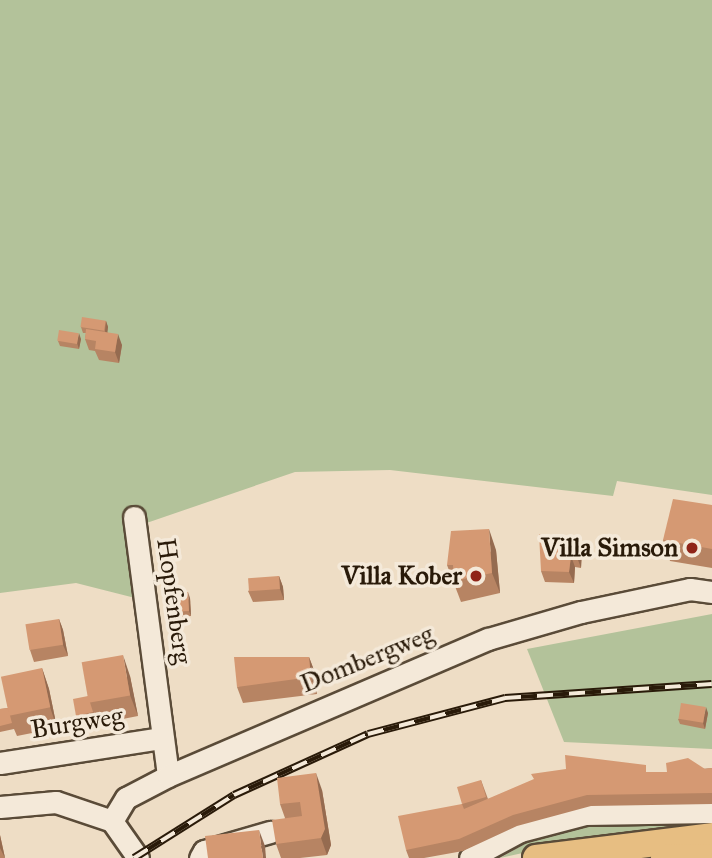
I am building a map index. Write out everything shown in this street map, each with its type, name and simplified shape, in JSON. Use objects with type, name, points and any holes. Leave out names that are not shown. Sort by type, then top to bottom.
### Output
[{"type":"main road","points":[[536,858],[712,836]]},
{"type":"main road","points":[[664,858],[712,857]]},
{"type":"street","name":"Hopfenberg","points":[[134,517],[168,776]]},
{"type":"street","name":"Dombergweg","points":[[112,821],[126,798],[168,776],[488,639],[581,612],[690,589],[711,592]]},
{"type":"street","name":"Burgweg","points":[[0,763],[162,738]]},
{"type":"street","points":[[0,807],[56,802],[112,821],[138,858]]},
{"type":"street","points":[[470,858],[520,831],[585,814],[712,812]]},
{"type":"street","points":[[200,858],[204,851],[270,832]]},
{"type":"green space","points":[[0,0],[712,0],[712,495],[617,481],[613,496],[390,470],[295,472],[132,528],[143,600],[76,583],[0,593]]},
{"type":"green space","points":[[712,614],[712,749],[564,742],[527,649]]},
{"type":"green space","points":[[712,820],[712,826],[608,834],[500,858],[537,837],[598,822]]},
{"type":"building","points":[[82,317],[106,321],[104,331],[80,327]]},
{"type":"building","points":[[86,329],[118,334],[115,352],[95,349],[96,341],[85,339]]},
{"type":"building","points":[[59,330],[79,333],[77,344],[57,341]]},
{"type":"building","points":[[673,499],[712,505],[712,549],[663,540]]},
{"type":"building","points":[[489,529],[492,573],[454,581],[453,565],[447,565],[451,531]]},
{"type":"building","points":[[539,534],[578,538],[577,557],[571,556],[569,572],[541,571]]},
{"type":"building","points":[[279,576],[280,589],[249,591],[248,578]]},
{"type":"building","points":[[188,592],[189,611],[172,612],[171,593]]},
{"type":"building","points":[[59,619],[63,645],[29,650],[25,624]]},
{"type":"building","points":[[123,655],[130,695],[89,703],[82,662]]},
{"type":"building","points":[[234,657],[309,657],[311,677],[237,687]]},
{"type":"building","points":[[42,668],[50,707],[9,716],[1,677]]},
{"type":"building","points":[[88,696],[93,712],[76,716],[73,699]]},
{"type":"building","points":[[681,703],[706,707],[703,723],[678,719]]},
{"type":"building","points":[[8,708],[12,723],[0,726],[0,709]]},
{"type":"building","points":[[565,755],[646,765],[646,772],[667,772],[666,763],[688,758],[705,769],[712,768],[712,793],[587,795],[513,815],[459,839],[406,850],[398,816],[462,804],[464,809],[534,779],[531,774],[566,769]]},
{"type":"building","points":[[316,773],[325,829],[321,838],[276,844],[272,820],[302,816],[300,802],[280,804],[277,778]]},
{"type":"building","points":[[481,780],[486,797],[462,804],[457,787]]},
{"type":"building","points":[[259,830],[263,858],[208,858],[205,836]]},
{"type":"railway","points":[[134,858],[234,795],[368,734],[505,698],[712,684]]},
{"type":"place","name":"Villa Simson","points":[[692,548]]},
{"type":"place","name":"Villa Kober","points":[[476,576]]}]
